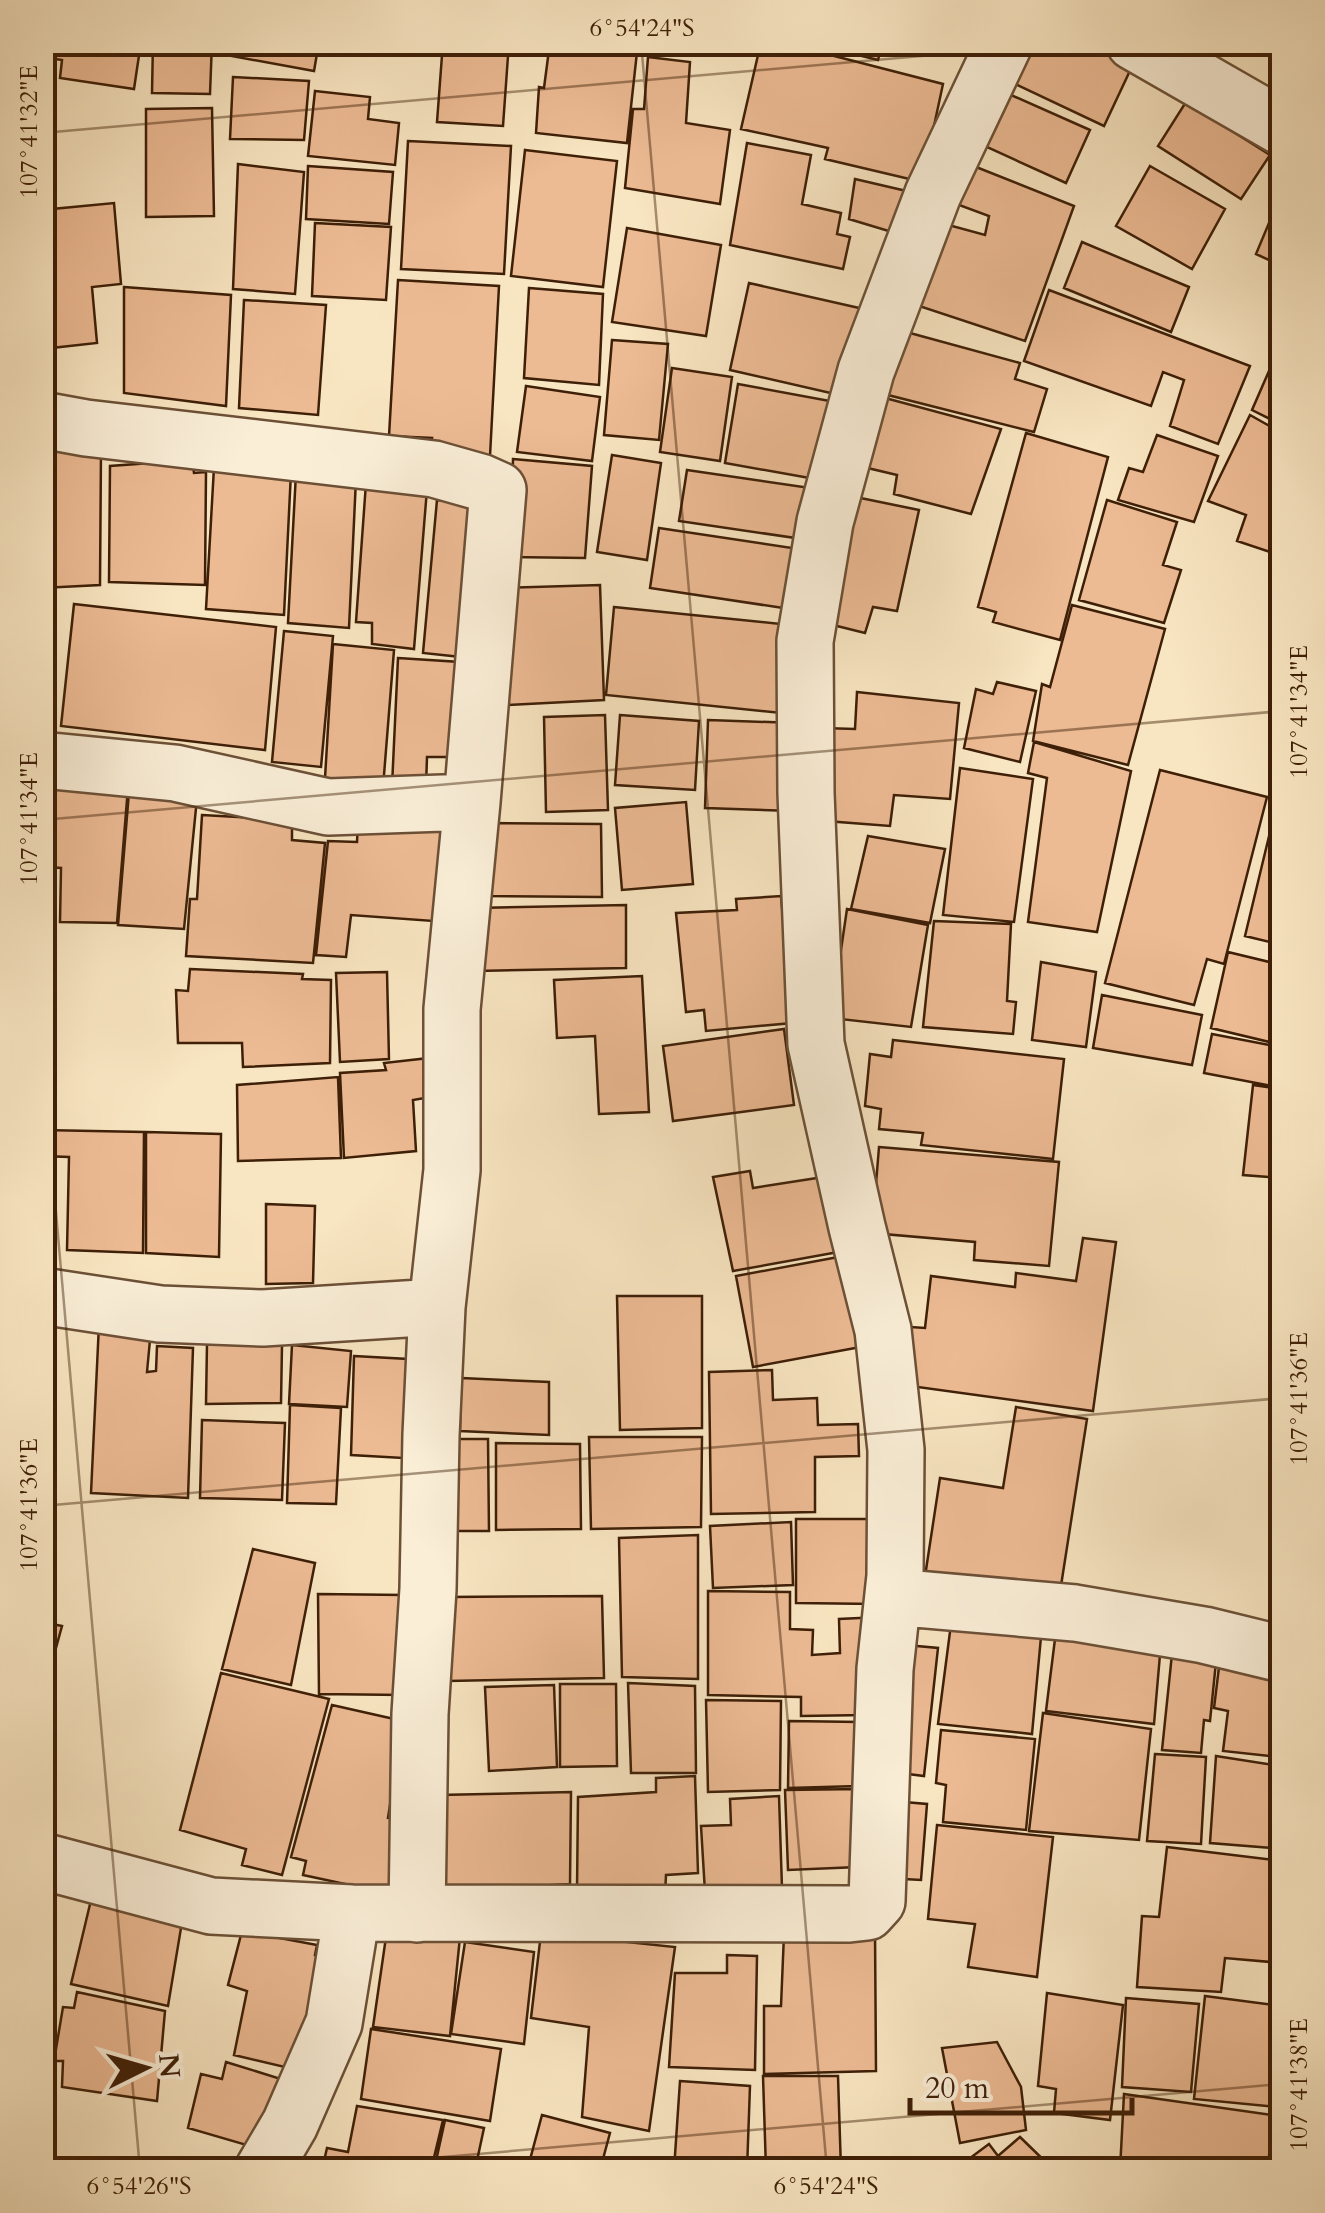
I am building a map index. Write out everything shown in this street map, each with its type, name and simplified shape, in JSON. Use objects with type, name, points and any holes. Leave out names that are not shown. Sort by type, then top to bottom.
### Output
[{"type":"street","points":[[42,1861],[212,1906],[352,1914],[849,1914],[867,1912],[877,1901],[886,1669],[893,1597],[896,1450],[883,1330],[816,1044],[806,793],[805,641],[824,522],[866,371],[933,194],[1005,42]]},
{"type":"street","points":[[1134,42],[1282,127]]},
{"type":"street","points":[[42,420],[434,470],[498,490],[452,1009],[452,1170],[437,1307],[420,1714],[417,1914]]},
{"type":"street","points":[[42,760],[175,772],[328,808],[472,802]]},
{"type":"street","points":[[42,1296],[160,1314],[262,1318],[437,1307]]},
{"type":"street","points":[[893,1597],[1074,1613],[1204,1635],[1282,1654]]},
{"type":"street","points":[[263,2170],[290,2124],[334,2022],[352,1914]]},
{"type":"building","points":[[42,42],[141,42],[134,89],[60,78],[62,60],[42,57]]},
{"type":"building","points":[[153,42],[212,42],[210,94],[152,93]]},
{"type":"building","points":[[223,42],[319,42],[314,71],[221,54]]},
{"type":"building","points":[[349,42],[403,42],[401,51]]},
{"type":"building","points":[[443,42],[509,42],[503,126],[437,122]]},
{"type":"building","points":[[550,42],[638,43],[627,143],[536,133],[539,87],[544,88]]},
{"type":"building","points":[[761,42],[780,42],[943,84],[922,182],[825,159],[828,148],[741,129]]},
{"type":"building","points":[[805,42],[883,42],[878,60]]},
{"type":"building","points":[[1027,42],[1099,42],[1135,60],[1104,126],[1009,81]]},
{"type":"building","points":[[648,57],[690,62],[686,123],[730,130],[720,204],[625,188],[633,109],[644,109]]},
{"type":"building","points":[[233,77],[309,81],[304,140],[230,139]]},
{"type":"building","points":[[315,91],[370,97],[368,119],[399,123],[395,165],[308,156]]},
{"type":"building","points":[[1002,91],[1090,130],[1066,183],[978,143]]},
{"type":"building","points":[[1186,102],[1270,155],[1241,199],[1158,146]]},
{"type":"building","points":[[212,108],[214,216],[146,217],[146,109]]},
{"type":"building","points":[[408,141],[511,146],[504,274],[401,269]]},
{"type":"building","points":[[747,143],[811,155],[802,204],[841,213],[837,234],[850,237],[843,269],[730,245]]},
{"type":"building","points":[[525,150],[617,161],[603,287],[511,276]]},
{"type":"building","points":[[961,161],[1074,206],[1025,341],[913,304],[934,221],[985,235],[989,216],[951,202]]},
{"type":"building","points":[[238,164],[304,172],[295,294],[233,289]]},
{"type":"building","points":[[308,166],[393,172],[389,224],[306,219]]},
{"type":"building","points":[[1150,166],[1225,209],[1192,269],[1116,226]]},
{"type":"building","points":[[855,179],[915,193],[905,236],[849,219]]},
{"type":"building","points":[[1282,192],[1282,266],[1256,254]]},
{"type":"building","points":[[114,203],[121,284],[92,287],[97,343],[42,349],[42,210]]},
{"type":"building","points":[[315,223],[391,227],[386,300],[312,296]]},
{"type":"building","points":[[627,228],[721,245],[706,336],[612,322]]},
{"type":"building","points":[[1082,242],[1189,287],[1171,332],[1064,288]]},
{"type":"building","points":[[398,280],[499,286],[490,456],[430,453],[432,438],[389,436]]},
{"type":"building","points":[[749,283],[868,310],[848,397],[730,370]]},
{"type":"building","points":[[124,287],[231,295],[226,406],[124,393]]},
{"type":"building","points":[[529,288],[603,294],[599,385],[524,378]]},
{"type":"building","points":[[1049,290],[1250,366],[1218,444],[1170,426],[1184,380],[1163,372],[1151,406],[1024,361]]},
{"type":"building","points":[[244,300],[326,305],[318,415],[239,408]]},
{"type":"building","points":[[899,330],[1020,363],[1015,379],[1047,389],[1034,432],[884,394]]},
{"type":"building","points":[[612,340],[668,344],[659,440],[604,435]]},
{"type":"building","points":[[1276,355],[1282,358],[1282,425],[1252,410]]},
{"type":"building","points":[[672,368],[732,377],[720,461],[660,452]]},
{"type":"building","points":[[738,384],[846,404],[832,482],[725,463]]},
{"type":"building","points":[[526,386],[600,397],[592,461],[517,452]]},
{"type":"building","points":[[874,395],[1001,429],[971,514],[894,494],[897,475],[855,465]]},
{"type":"building","points":[[1250,415],[1282,433],[1282,556],[1237,541],[1246,515],[1208,501]]},
{"type":"building","points":[[1026,433],[1108,457],[1060,640],[993,622],[996,612],[978,607]]},
{"type":"building","points":[[1157,435],[1218,456],[1194,522],[1118,500],[1129,468],[1143,472]]},
{"type":"building","points":[[101,449],[100,585],[42,588],[42,450]]},
{"type":"building","points":[[612,455],[661,463],[647,560],[597,552]]},
{"type":"building","points":[[513,459],[592,466],[585,558],[510,557]]},
{"type":"building","points":[[192,460],[194,473],[206,472],[205,585],[109,582],[110,466]]},
{"type":"building","points":[[214,467],[291,472],[284,615],[206,609]]},
{"type":"building","points":[[687,470],[824,490],[816,541],[679,521]]},
{"type":"building","points":[[296,473],[356,479],[349,628],[288,623]]},
{"type":"building","points":[[366,483],[427,489],[414,649],[372,644],[372,623],[356,622]]},
{"type":"building","points":[[841,494],[919,510],[897,611],[873,607],[865,633],[813,620]]},
{"type":"building","points":[[437,500],[484,505],[471,658],[423,653]]},
{"type":"building","points":[[1107,500],[1177,522],[1163,565],[1181,570],[1164,623],[1079,600]]},
{"type":"building","points":[[659,528],[812,551],[803,611],[650,588]]},
{"type":"building","points":[[600,585],[604,700],[508,705],[503,588]]},
{"type":"building","points":[[74,604],[276,627],[265,750],[61,726]]},
{"type":"building","points":[[1072,605],[1165,629],[1128,765],[1033,741],[1042,684],[1050,687]]},
{"type":"building","points":[[614,607],[800,626],[791,714],[606,695]]},
{"type":"building","points":[[284,631],[333,636],[321,767],[272,762]]},
{"type":"building","points":[[333,644],[394,650],[382,800],[324,795]]},
{"type":"building","points":[[398,658],[460,662],[455,757],[427,757],[426,786],[392,786]]},
{"type":"building","points":[[997,682],[1036,691],[1020,762],[964,748],[976,689],[993,694]]},
{"type":"building","points":[[857,692],[959,703],[950,799],[894,795],[890,826],[826,821],[823,728],[855,729]]},
{"type":"building","points":[[605,715],[608,810],[546,812],[544,717]]},
{"type":"building","points":[[620,715],[699,721],[695,790],[615,785]]},
{"type":"building","points":[[708,720],[796,723],[793,811],[705,808]]},
{"type":"building","points":[[1034,742],[1131,771],[1097,932],[1028,922],[1047,778],[1028,773]]},
{"type":"building","points":[[960,768],[1033,779],[1014,922],[943,915]]},
{"type":"building","points":[[53,770],[129,775],[117,923],[60,922],[61,868],[46,867]]},
{"type":"building","points":[[1160,770],[1267,797],[1224,964],[1207,959],[1194,1005],[1105,983]]},
{"type":"building","points":[[130,780],[198,788],[184,929],[118,925]]},
{"type":"building","points":[[686,802],[693,884],[622,890],[615,808]]},
{"type":"building","points":[[1277,803],[1282,805],[1282,945],[1245,936]]},
{"type":"building","points":[[202,815],[292,820],[292,840],[325,843],[313,963],[186,956],[190,899],[197,899]]},
{"type":"building","points":[[358,821],[453,825],[447,922],[351,915],[346,957],[316,955],[328,841],[357,842]]},
{"type":"building","points":[[488,823],[601,824],[602,897],[486,896]]},
{"type":"building","points":[[868,836],[945,849],[930,923],[851,909]]},
{"type":"building","points":[[781,896],[792,1023],[706,1031],[704,1010],[686,1012],[676,913],[737,910],[736,899]]},
{"type":"building","points":[[626,905],[626,968],[476,971],[475,908]]},
{"type":"building","points":[[847,909],[928,925],[911,1027],[831,1018]]},
{"type":"building","points":[[934,921],[1011,924],[1007,1001],[1016,1002],[1013,1034],[923,1027]]},
{"type":"building","points":[[1228,952],[1282,965],[1282,1045],[1211,1028]]},
{"type":"building","points":[[1041,962],[1096,972],[1086,1047],[1032,1040]]},
{"type":"building","points":[[190,969],[303,974],[302,979],[331,980],[330,1063],[243,1067],[242,1043],[178,1043],[176,990],[188,991]]},
{"type":"building","points":[[387,972],[389,1059],[340,1062],[336,973]]},
{"type":"building","points":[[642,976],[649,1112],[599,1114],[595,1036],[557,1038],[554,980]]},
{"type":"building","points":[[1102,995],[1202,1015],[1192,1065],[1093,1048]]},
{"type":"building","points":[[784,1029],[794,1105],[673,1121],[663,1046]]},
{"type":"building","points":[[1212,1034],[1280,1047],[1272,1086],[1204,1073]]},
{"type":"building","points":[[893,1040],[1064,1059],[1053,1159],[921,1145],[923,1133],[879,1129],[881,1109],[865,1106],[870,1054],[891,1057]]},
{"type":"building","points":[[438,1057],[442,1095],[413,1100],[416,1151],[344,1158],[340,1073],[386,1070],[384,1063]]},
{"type":"building","points":[[338,1077],[341,1158],[238,1161],[237,1085]]},
{"type":"building","points":[[1253,1085],[1282,1089],[1282,1178],[1243,1175]]},
{"type":"building","points":[[42,1130],[144,1132],[143,1253],[67,1250],[69,1157],[42,1156]]},
{"type":"building","points":[[146,1132],[221,1134],[219,1257],[146,1253]]},
{"type":"building","points":[[879,1147],[1059,1162],[1049,1266],[974,1260],[975,1242],[872,1233]]},
{"type":"building","points":[[750,1171],[753,1188],[830,1176],[844,1251],[733,1271],[713,1177]]},
{"type":"building","points":[[266,1204],[315,1206],[313,1283],[266,1284]]},
{"type":"building","points":[[1083,1238],[1116,1242],[1093,1411],[903,1385],[911,1327],[925,1328],[931,1276],[1015,1287],[1016,1273],[1076,1281]]},
{"type":"building","points":[[849,1255],[866,1346],[753,1367],[736,1276]]},
{"type":"building","points":[[617,1296],[702,1296],[702,1428],[620,1430]]},
{"type":"building","points":[[99,1324],[151,1329],[147,1372],[156,1371],[157,1346],[193,1348],[188,1498],[91,1493]]},
{"type":"building","points":[[207,1343],[282,1345],[281,1403],[206,1404]]},
{"type":"building","points":[[292,1345],[351,1351],[347,1407],[289,1404]]},
{"type":"building","points":[[354,1356],[408,1359],[403,1458],[351,1455]]},
{"type":"building","points":[[772,1370],[773,1400],[817,1398],[818,1425],[858,1424],[859,1456],[815,1457],[815,1512],[711,1514],[709,1372]]},
{"type":"building","points":[[461,1378],[549,1382],[549,1435],[460,1431]]},
{"type":"building","points":[[290,1405],[341,1408],[336,1504],[287,1503]]},
{"type":"building","points":[[1016,1407],[1087,1419],[1058,1605],[924,1583],[940,1478],[1003,1488]]},
{"type":"building","points":[[202,1420],[285,1423],[282,1500],[200,1498]]},
{"type":"building","points":[[589,1437],[702,1437],[701,1527],[591,1529]]},
{"type":"building","points":[[446,1439],[488,1439],[489,1531],[448,1531]]},
{"type":"building","points":[[496,1443],[580,1444],[581,1529],[496,1530]]},
{"type":"building","points":[[796,1519],[877,1519],[876,1604],[796,1603]]},
{"type":"building","points":[[791,1522],[793,1585],[713,1588],[710,1526]]},
{"type":"building","points":[[698,1535],[698,1679],[622,1677],[619,1538]]},
{"type":"building","points":[[253,1549],[315,1563],[291,1685],[222,1669]]},
{"type":"building","points":[[708,1591],[790,1592],[790,1629],[813,1630],[812,1655],[840,1653],[839,1619],[880,1617],[866,1715],[801,1716],[801,1697],[708,1695]]},
{"type":"building","points":[[318,1594],[404,1595],[403,1695],[319,1694]]},
{"type":"building","points":[[602,1596],[604,1678],[448,1681],[448,1597]]},
{"type":"building","points":[[42,1622],[62,1626],[42,1699]]},
{"type":"building","points":[[1057,1623],[1161,1643],[1154,1724],[1046,1711]]},
{"type":"building","points":[[951,1624],[1042,1626],[1032,1734],[938,1724]]},
{"type":"building","points":[[906,1645],[938,1648],[924,1776],[892,1772]]},
{"type":"building","points":[[1172,1654],[1216,1662],[1210,1721],[1204,1720],[1201,1753],[1162,1750]]},
{"type":"building","points":[[1219,1667],[1282,1680],[1280,1757],[1223,1751],[1228,1711],[1214,1708]]},
{"type":"building","points":[[221,1673],[329,1699],[282,1875],[242,1865],[246,1849],[180,1830]]},
{"type":"building","points":[[628,1683],[695,1686],[696,1773],[631,1773]]},
{"type":"building","points":[[560,1684],[616,1684],[617,1766],[560,1767]]},
{"type":"building","points":[[554,1685],[557,1767],[489,1771],[485,1687]]},
{"type":"building","points":[[706,1700],[781,1701],[780,1790],[708,1792]]},
{"type":"building","points":[[332,1705],[403,1721],[388,1818],[399,1819],[403,1892],[344,1894],[345,1884],[303,1875],[306,1861],[291,1857]]},
{"type":"building","points":[[1043,1713],[1151,1729],[1139,1840],[1029,1831]]},
{"type":"building","points":[[789,1721],[860,1722],[859,1786],[788,1788]]},
{"type":"building","points":[[941,1730],[1035,1739],[1026,1830],[943,1822],[946,1785],[936,1783]]},
{"type":"building","points":[[1155,1754],[1206,1757],[1201,1844],[1147,1841]]},
{"type":"building","points":[[1216,1756],[1280,1766],[1272,1848],[1210,1843]]},
{"type":"building","points":[[695,1776],[698,1873],[666,1875],[665,1895],[577,1891],[578,1797],[656,1792],[656,1778]]},
{"type":"building","points":[[859,1789],[858,1867],[788,1870],[785,1790]]},
{"type":"building","points":[[571,1792],[570,1884],[444,1891],[439,1795]]},
{"type":"building","points":[[779,1796],[782,1888],[705,1892],[701,1826],[731,1825],[730,1799]]},
{"type":"building","points":[[892,1801],[927,1804],[921,1880],[886,1878]]},
{"type":"building","points":[[937,1825],[1053,1837],[1037,1977],[968,1967],[975,1924],[928,1919]]},
{"type":"building","points":[[1167,1847],[1282,1861],[1282,1963],[1225,1958],[1221,1992],[1137,1987],[1142,1916],[1159,1917]]},
{"type":"building","points":[[91,1900],[182,1922],[168,2006],[71,1984]]},
{"type":"building","points":[[387,1930],[460,1937],[450,2036],[373,2027]]},
{"type":"building","points":[[242,1931],[317,1945],[315,1955],[330,1959],[306,2072],[234,2055],[247,1991],[228,1985]]},
{"type":"building","points":[[875,1931],[876,2071],[764,2074],[764,2006],[781,2006],[784,1934]]},
{"type":"building","points":[[541,1933],[675,1947],[649,2131],[582,2117],[589,2027],[531,2018]]},
{"type":"building","points":[[465,1942],[534,1952],[524,2044],[451,2034]]},
{"type":"building","points":[[727,1955],[757,1956],[755,2070],[669,2067],[675,1973],[727,1973]]},
{"type":"building","points":[[77,1992],[165,2011],[157,2101],[62,2087],[63,2061],[54,2061],[63,2007],[74,2008]]},
{"type":"building","points":[[1047,1993],[1123,2005],[1110,2120],[1054,2113],[1056,2089],[1038,2086]]},
{"type":"building","points":[[1205,1996],[1282,2006],[1277,2107],[1194,2099]]},
{"type":"building","points":[[1126,1998],[1199,2004],[1191,2092],[1122,2087]]},
{"type":"building","points":[[371,2029],[501,2049],[490,2121],[361,2099]]},
{"type":"building","points":[[997,2042],[1021,2087],[1026,2130],[960,2143],[942,2048]]},
{"type":"building","points":[[226,2062],[281,2079],[264,2150],[188,2128],[201,2074],[222,2079]]},
{"type":"building","points":[[763,2076],[838,2076],[841,2170],[766,2170]]},
{"type":"building","points":[[680,2081],[750,2086],[747,2170],[674,2170]]},
{"type":"building","points":[[1124,2094],[1272,2115],[1268,2170],[1120,2170]]},
{"type":"building","points":[[357,2106],[443,2120],[431,2170],[322,2170],[327,2148],[348,2152]]},
{"type":"building","points":[[542,2115],[610,2133],[600,2170],[498,2170],[501,2161],[528,2167]]},
{"type":"building","points":[[445,2120],[484,2128],[475,2170],[434,2170]]},
{"type":"building","points":[[1020,2137],[1054,2170],[971,2170],[966,2161],[989,2144],[998,2156]]}]
